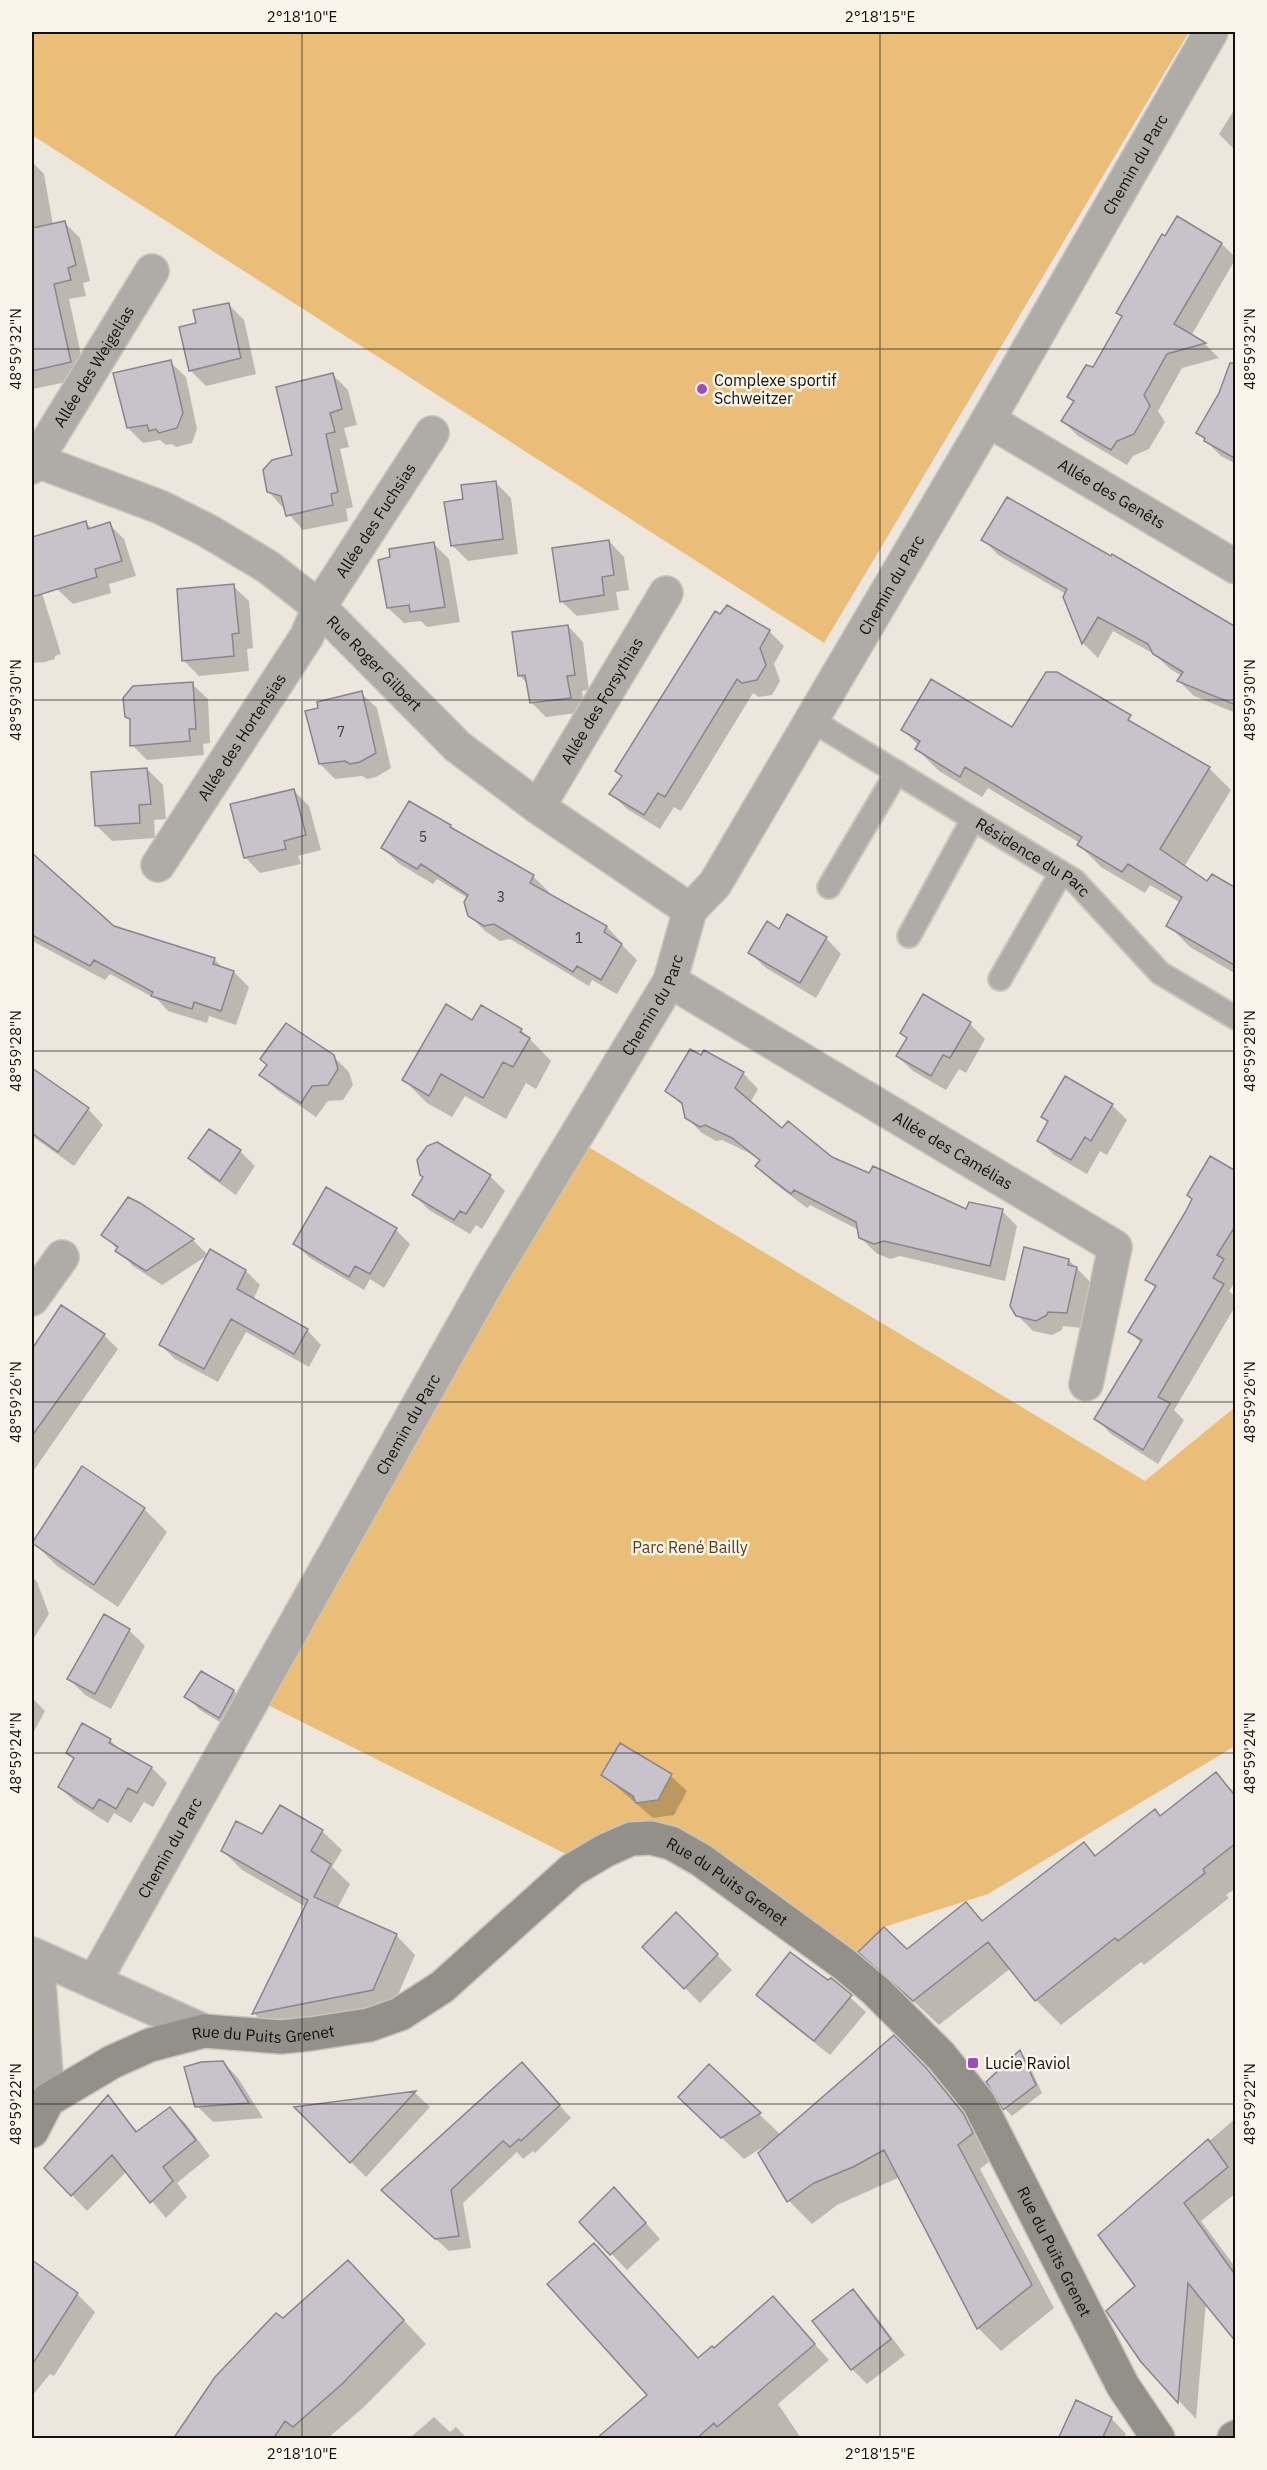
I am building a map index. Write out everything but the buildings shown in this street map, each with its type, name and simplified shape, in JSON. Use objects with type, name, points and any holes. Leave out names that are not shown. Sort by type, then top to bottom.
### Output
[{"type":"street","name":"Chemin du Parc","points":[[94,1982],[490,1278],[670,981],[690,910],[715,884],[1211,32]]},
{"type":"street","name":"Allée des Weigelias","points":[[33,462],[152,271]]},
{"type":"street","name":"Allée des Genêts","points":[[987,420],[1236,567]]},
{"type":"street","name":"Allée des Fuchsias","points":[[319,607],[432,433]]},
{"type":"street","name":"Rue Roger Gilbert","points":[[33,462],[160,507],[208,531],[268,567],[319,607],[458,747],[538,807],[690,910]]},
{"type":"street","name":"Allée des Forsythias","points":[[538,807],[666,593]]},
{"type":"street","name":"Allée des Hortensias","points":[[158,865],[307,636],[319,607]]},
{"type":"street","name":"Allée des Camélias","points":[[670,981],[1115,1247],[1086,1384]]},
{"type":"street","points":[[32,1299],[62,1257]]},
{"type":"street","name":"Rue du Puits Grenet","points":[[34,1956],[204,2031],[281,2037],[369,2025],[400,2014],[442,1987],[572,1870],[606,1850],[631,1839],[651,1838],[671,1843],[700,1860],[844,1964],[876,1991],[941,2056],[979,2103],[1123,2386],[1158,2439]]},
{"type":"street","points":[[32,2131],[48,2100],[34,1956]]},
{"type":"street","points":[[48,2100],[122,2058],[150,2045],[204,2031]]},
{"type":"lane","name":"Résidence du Parc","points":[[811,720],[1075,881],[1160,973],[1236,1018]]},
{"type":"lane","points":[[829,887],[897,772]]},
{"type":"lane","points":[[909,936],[973,819]]},
{"type":"lane","points":[[1000,979],[1061,873]]},
{"type":"green space","name":"Complexe sportif Schweitzer","points":[[32,32],[1189,32],[824,643],[32,135]]},
{"type":"green space","name":"Parc René Bailly","points":[[582,1143],[1145,1481],[1235,1407],[1235,1746],[988,1894],[884,1927],[844,1964],[696,1853],[574,1858],[268,1705]]},
{"type":"place","name":"Complexe sportif Schweitzer","points":[[702,389]]},
{"type":"place","name":"Lucie Raviol","points":[[973,2063]]}]
